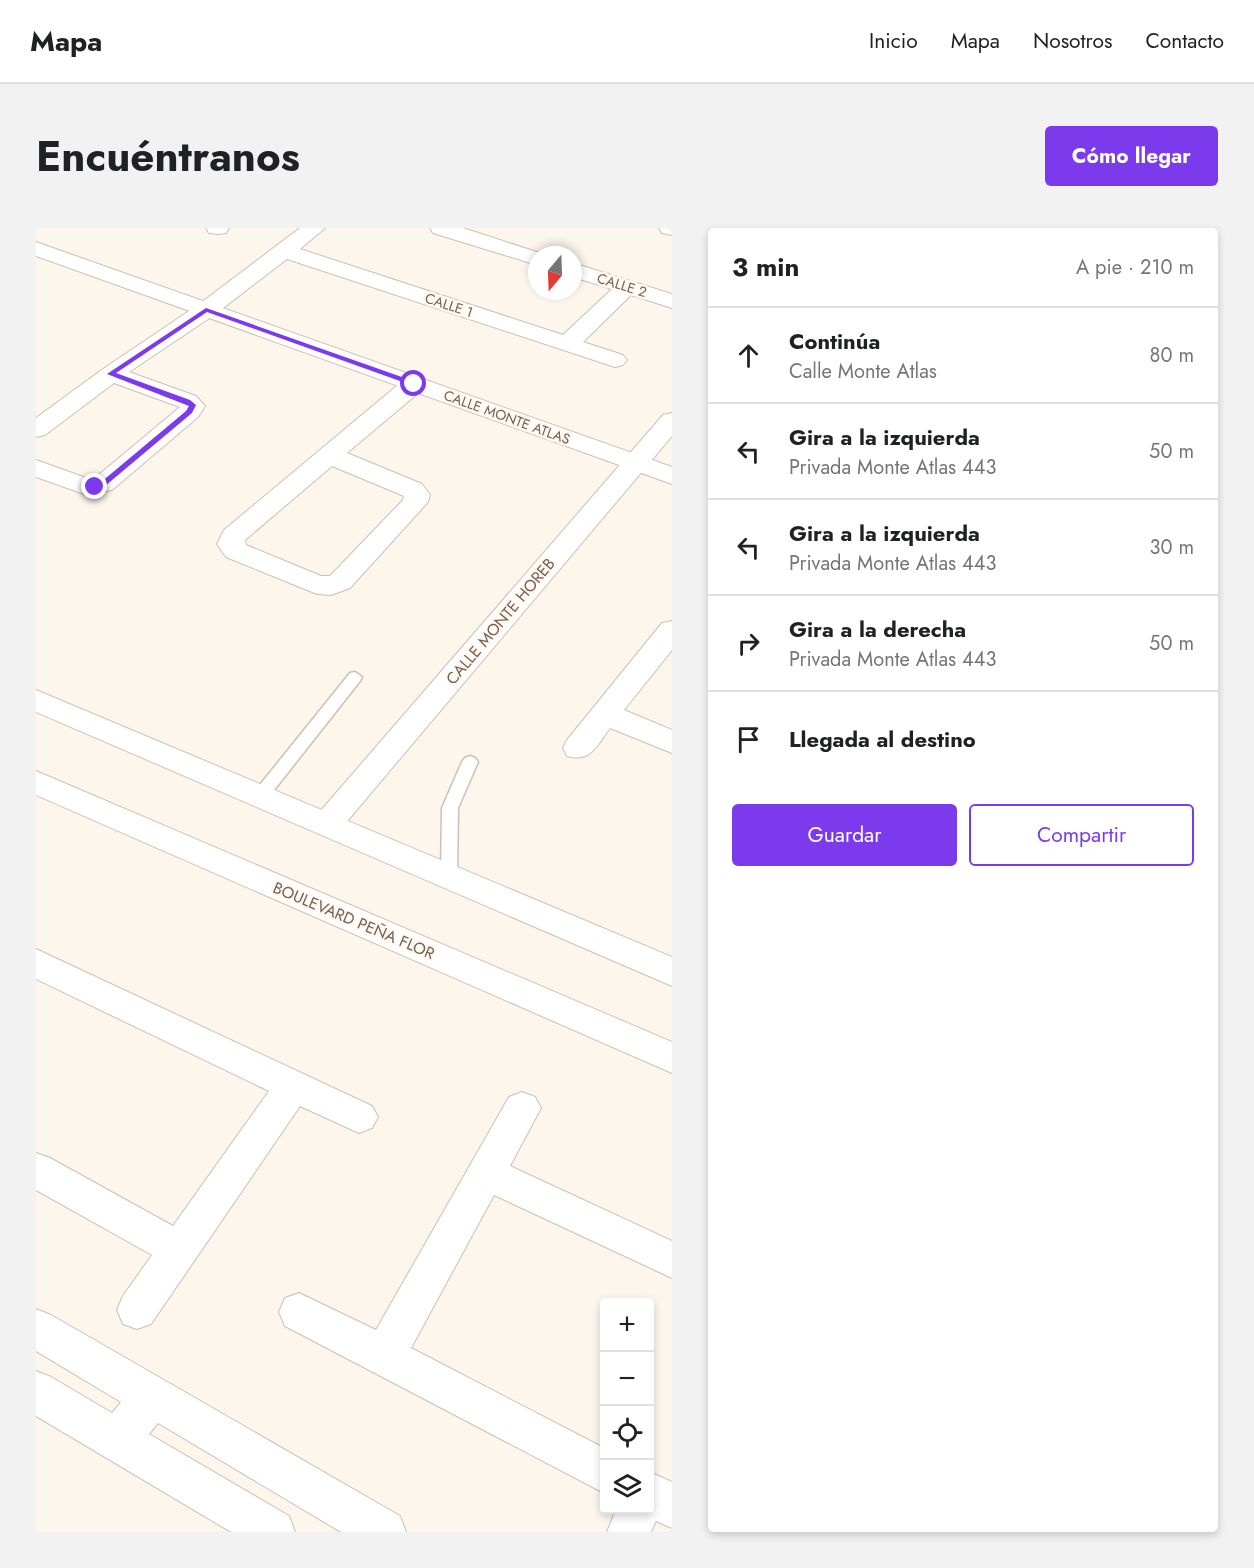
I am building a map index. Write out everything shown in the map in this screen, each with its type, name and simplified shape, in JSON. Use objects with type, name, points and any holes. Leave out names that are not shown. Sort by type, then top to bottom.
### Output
[{"type":"street","points":[[36,430],[111,374],[206,310],[314,228]]},
{"type":"street","points":[[441,228],[528,255]]},
{"type":"street","name":"CALLE MONTE ATLAS","points":[[36,249],[672,476]]},
{"type":"street","name":"CALLE 1","points":[[284,251],[615,360]]},
{"type":"street","name":"CALLE 2","points":[[582,273],[672,301]]},
{"type":"street","points":[[567,344],[627,287]]},
{"type":"street","points":[[36,468],[87,487],[103,484],[189,412],[193,405],[111,374]]},
{"type":"street","points":[[329,455],[413,490],[417,495],[415,502],[340,582],[331,586],[317,585],[236,551],[230,544],[233,536],[329,455],[414,384]]},
{"type":"street","name":"CALLE MONTE HOREB","points":[[328,823],[672,420]]},
{"type":"street","points":[[578,748],[672,630]]},
{"type":"street","points":[[36,700],[672,972]]},
{"type":"street","points":[[606,714],[672,742]]},
{"type":"street","name":"BOULEVARD PEÑA FLOR","points":[[36,782],[672,1058]]},
{"type":"street","points":[[36,963],[359,1117]]},
{"type":"street","points":[[137,1310],[294,1086]]},
{"type":"street","points":[[384,1356],[522,1108]]},
{"type":"street","points":[[36,1170],[180,1250]]},
{"type":"street","points":[[485,1173],[672,1260]]},
{"type":"street","points":[[299,1312],[600,1469]]},
{"type":"street","points":[[36,1329],[384,1532]]},
{"type":"street","points":[[36,1392],[273,1532]]},
{"type":"street","points":[[117,1440],[151,1398]]},
{"type":"street","points":[[654,1496],[672,1506]]},
{"type":"street","points":[[629,1532],[636,1514]]},
{"type":"lane","points":[[261,795],[355,677]]},
{"type":"lane","points":[[449,875],[450,808],[470,762]]},
{"type":"route","points":[[95,487],[103,484],[189,412],[193,405],[111,374],[206,310],[414,384]]}]
